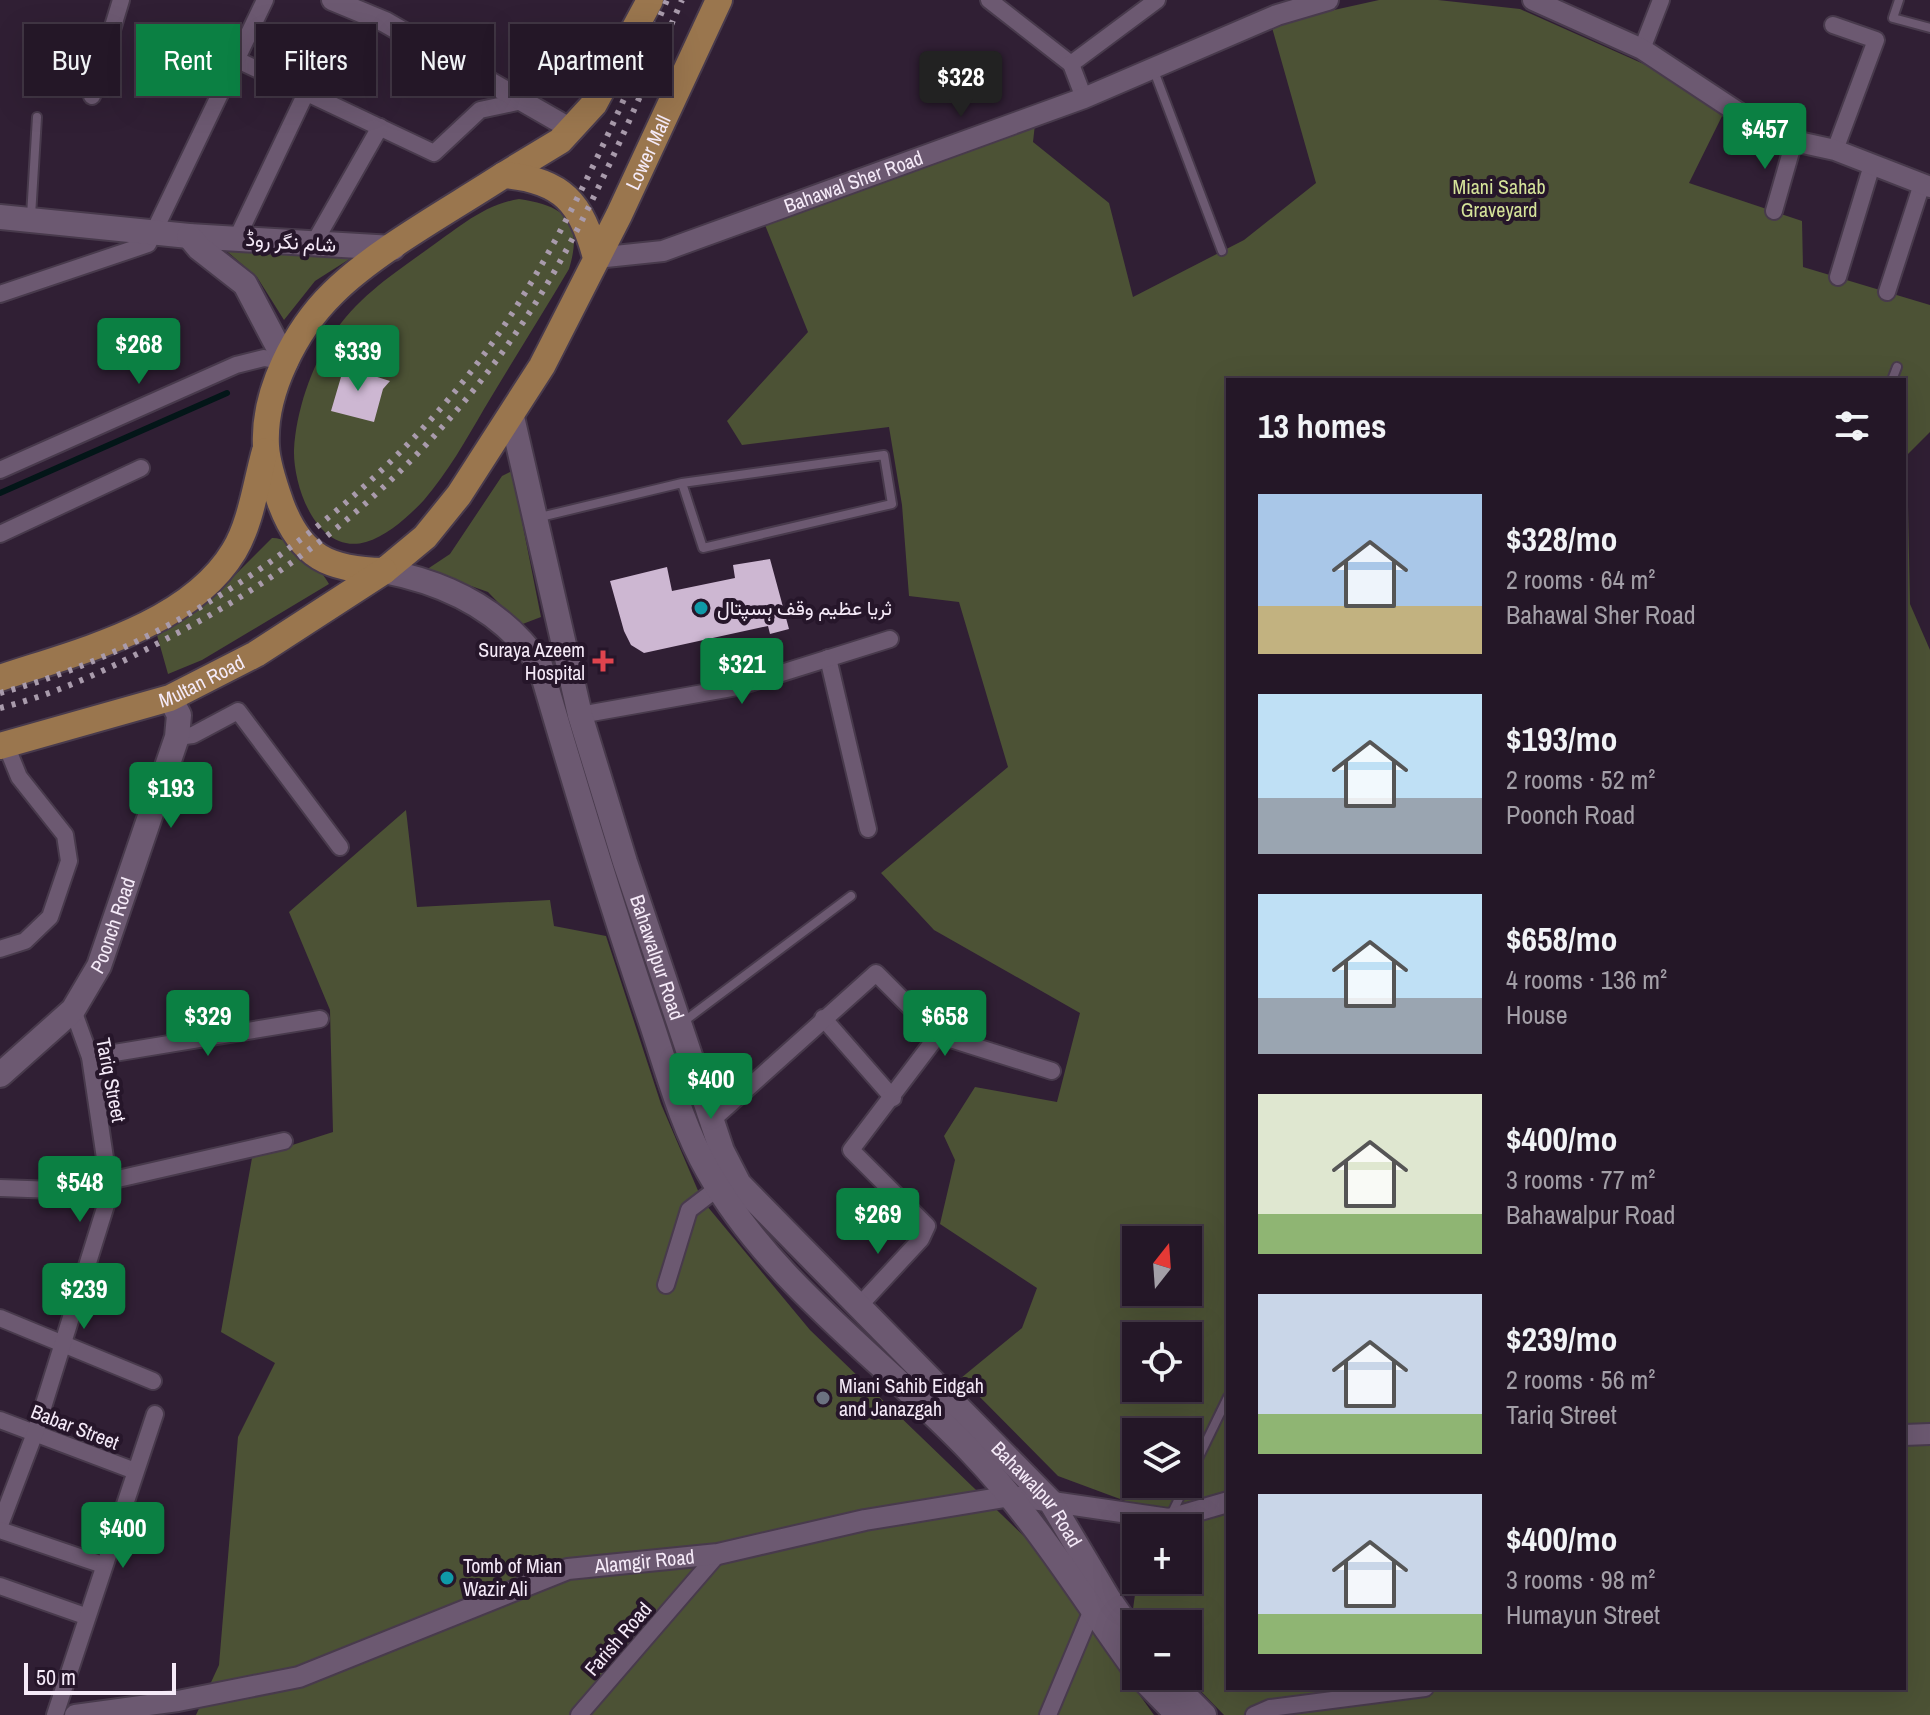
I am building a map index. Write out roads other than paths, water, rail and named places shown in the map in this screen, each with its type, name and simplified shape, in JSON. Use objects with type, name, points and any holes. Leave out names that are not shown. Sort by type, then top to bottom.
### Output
[{"type":"main road","points":[[0,678],[129,634],[205,584],[236,548],[266,447],[272,403],[286,362],[306,326],[333,292],[393,248],[573,130],[594,104],[650,0]]},
{"type":"main road","name":"Lower Mall","points":[[512,417],[542,366],[596,258],[719,0]]},
{"type":"main road","points":[[504,175],[537,181],[569,198],[588,228],[596,258]]},
{"type":"main road","name":"شام نگر روڈ","points":[[0,217],[189,236],[393,248]]},
{"type":"main road","name":"شام نگر روڈ","points":[[189,236],[199,248],[245,284],[286,362]]},
{"type":"main road","name":"Bahawalpur Road","points":[[512,417],[580,715],[711,1121],[739,1184],[1051,1502],[1122,1618]]},
{"type":"main road","name":"Multan Road","points":[[3,745],[170,698],[256,654],[384,571],[425,537],[512,417]]},
{"type":"main road","points":[[266,447],[275,488],[293,536],[336,566],[384,571]]},
{"type":"main road","name":"Bahawalpur Road","points":[[384,571],[415,577],[462,595],[520,639],[540,665],[604,884],[685,1121],[719,1187],[802,1290],[970,1450],[1011,1496],[1122,1652]]},
{"type":"main road","name":"Poonch Road","points":[[0,1075],[73,1010],[99,966],[177,737],[179,715],[170,698]]},
{"type":"main road","points":[[1154,1690],[1178,1715]]},
{"type":"main road","points":[[1179,1690],[1204,1715]]},
{"type":"street","points":[[114,24],[121,0]]},
{"type":"street","points":[[240,52],[265,0]]},
{"type":"street","points":[[332,0],[385,22],[573,130]]},
{"type":"street","points":[[989,0],[1071,64],[1084,98]]},
{"type":"street","points":[[1071,64],[1157,0]]},
{"type":"street","name":"Bahawal Sher Road","points":[[596,258],[663,251],[1084,98],[1277,15],[1328,0]]},
{"type":"street","points":[[1533,0],[1642,49],[1748,119],[1794,141],[1835,150],[1926,186],[1887,292]]},
{"type":"street","points":[[1642,49],[1661,0]]},
{"type":"street","points":[[1833,25],[1876,40],[1835,150]]},
{"type":"street","points":[[0,294],[132,252],[148,244],[219,96]]},
{"type":"street","points":[[237,238],[305,96]]},
{"type":"street","points":[[313,96],[434,153],[480,110],[522,101]]},
{"type":"street","points":[[314,243],[380,127]]},
{"type":"street","points":[[1774,211],[1794,141]]},
{"type":"street","points":[[1838,277],[1872,165]]},
{"type":"street","points":[[0,470],[236,365],[264,358],[286,362]]},
{"type":"street","points":[[0,534],[141,468]]},
{"type":"street","points":[[580,715],[737,687],[890,639]]},
{"type":"street","points":[[828,658],[868,829]]},
{"type":"street","points":[[177,737],[193,735],[238,711],[340,847]]},
{"type":"street","points":[[2,948],[25,941],[50,917],[69,861],[65,835],[19,777],[3,745]]},
{"type":"street","points":[[711,1121],[876,973],[938,1035],[1052,1071]]},
{"type":"street","name":"Tariq Street","points":[[0,1528],[35,1433],[110,1186],[90,1057],[73,1010]]},
{"type":"street","points":[[823,1018],[893,1098]]},
{"type":"street","points":[[90,1057],[320,1019]]},
{"type":"street","points":[[859,1306],[921,1239],[927,1226],[851,1150],[938,1035]]},
{"type":"street","points":[[0,1188],[110,1186],[284,1141]]},
{"type":"street","points":[[666,1285],[689,1210],[719,1187]]},
{"type":"street","points":[[0,1318],[153,1381]]},
{"type":"street","points":[[55,1715],[85,1616],[155,1414]]},
{"type":"street","name":"Babar Street","points":[[0,1420],[135,1471]]},
{"type":"street","points":[[1906,1435],[1930,1434]]},
{"type":"street","name":"Alamgir Road","points":[[75,1715],[178,1701],[299,1677],[568,1569],[718,1554],[865,1520],[1011,1496],[1134,1514]]},
{"type":"street","name":"Alamgir Road","points":[[1186,1514],[1226,1503]]},
{"type":"street","points":[[0,1528],[103,1565]]},
{"type":"street","name":"Farish Road","points":[[579,1715],[718,1554]]},
{"type":"street","points":[[0,1586],[85,1616]]},
{"type":"street","points":[[1048,1715],[1092,1610]]},
{"type":"street","points":[[1254,1715],[1270,1708],[1410,1690]]},
{"type":"lane","points":[[1899,0],[1893,18],[1930,28]]},
{"type":"lane","points":[[1154,70],[1222,251]]},
{"type":"lane","points":[[31,219],[37,117]]},
{"type":"lane","points":[[1893,378],[1897,367]]},
{"type":"lane","points":[[535,518],[682,483],[884,455],[892,504],[703,548],[682,483]]},
{"type":"lane","points":[[679,1025],[851,896]]},
{"type":"lane","points":[[1202,1451],[1226,1401]]},
{"type":"waterway","points":[[0,493],[227,393]]},
{"type":"railway","points":[[0,693],[74,669],[148,636],[220,595],[288,549],[353,496],[413,439],[466,378],[511,315],[556,239],[596,160],[667,0]]},
{"type":"railway","points":[[0,708],[94,675],[242,596],[350,517],[400,471],[446,423],[489,371],[562,258],[610,163],[682,0]]},
{"type":"place","name":"ثریا عظیم وقف ہسپتال","points":[[701,608]]},
{"type":"place","name":"Suraya Azeem Hospital","points":[[603,661]]},
{"type":"place","name":"Miani Sahib Eidgah and Janazgah","points":[[823,1398]]},
{"type":"place","name":"Tomb of Mian Wazir Ali","points":[[447,1578]]},
{"type":"park label","name":"Miani Sahab Graveyard","points":[[1499,198]]}]
